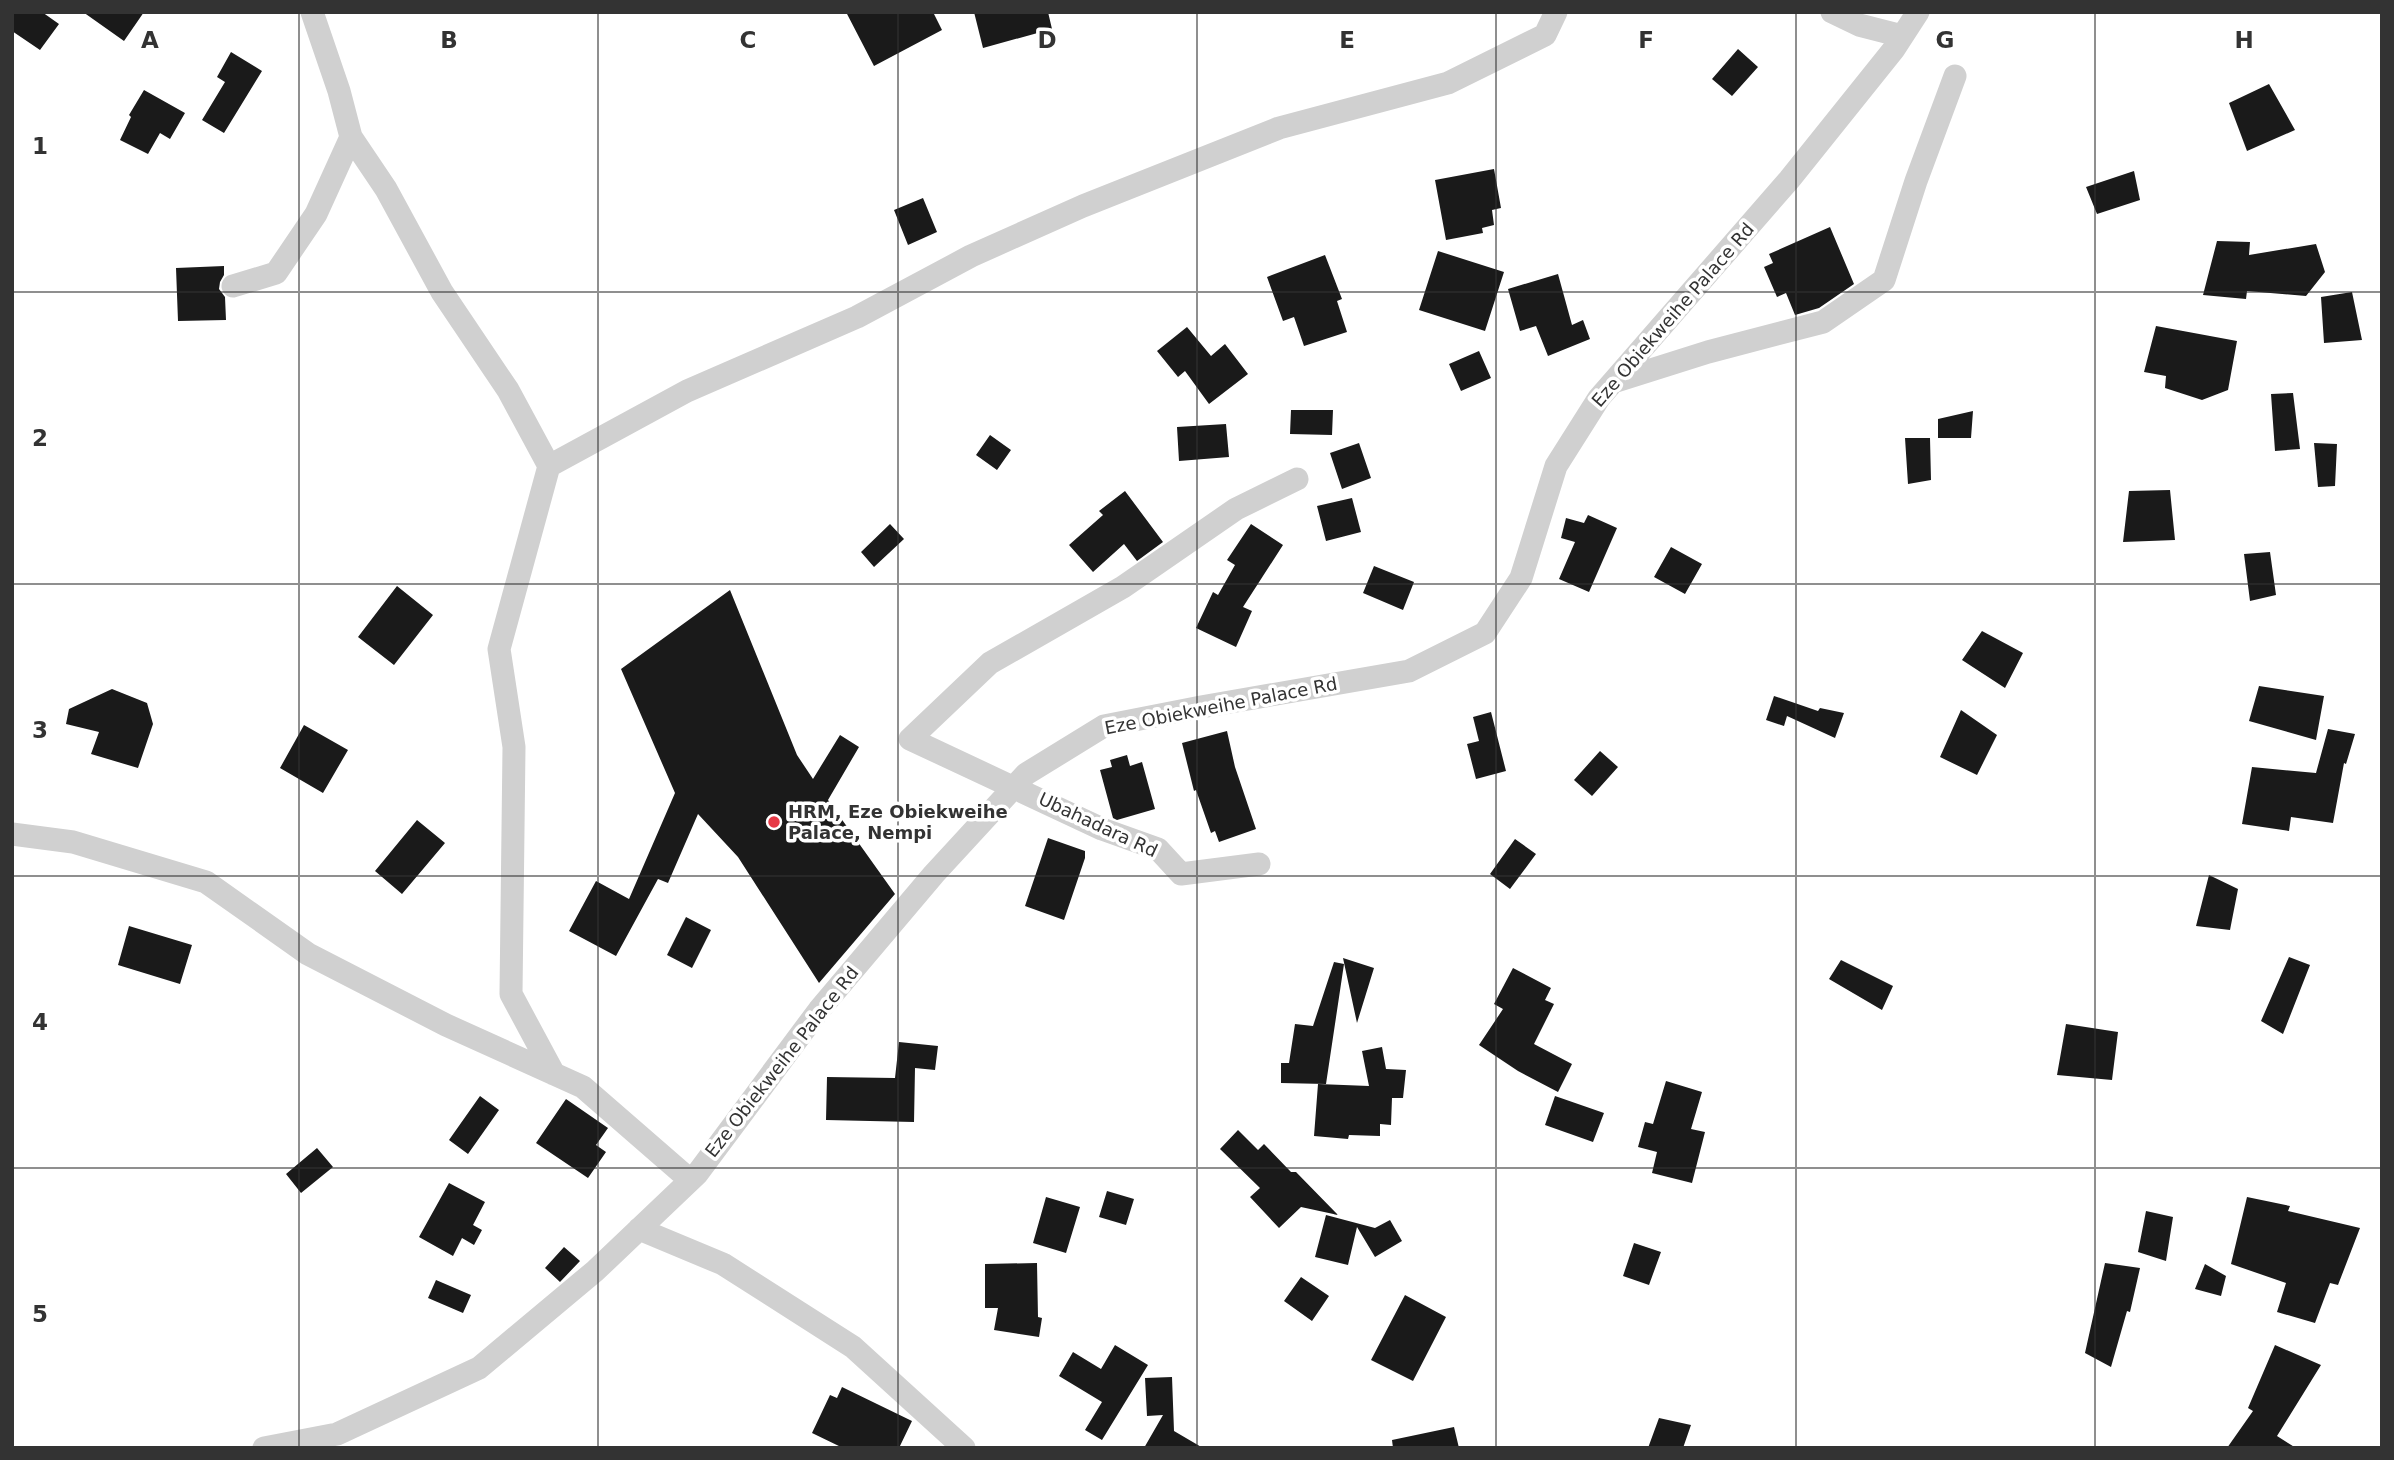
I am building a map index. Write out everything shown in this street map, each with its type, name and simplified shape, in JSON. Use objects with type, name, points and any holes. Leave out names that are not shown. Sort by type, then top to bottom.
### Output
[{"type":"street","points":[[312,12],[339,91],[351,137],[386,189],[442,292],[508,390],[549,466],[499,649],[514,747],[511,994],[555,1074]]},
{"type":"street","points":[[549,466],[687,391],[857,317],[971,256],[1083,206],[1279,128],[1448,83],[1545,35],[1556,12]]},
{"type":"street","points":[[1832,12],[1859,25],[1902,36]]},
{"type":"street","name":"Eze Obiekweihe Palace Rd","points":[[264,1448],[323,1442],[478,1368],[595,1271],[690,1180],[819,1010],[934,874],[1026,775],[1104,726],[1409,671],[1485,634],[1521,578],[1556,466],[1599,398],[1789,180],[1894,49],[1918,12]]},
{"type":"street","points":[[1613,382],[1708,352],[1823,322],[1884,280],[1916,181],[1955,76]]},
{"type":"street","points":[[233,286],[276,273],[316,214],[351,137]]},
{"type":"street","points":[[1015,787],[910,739],[990,663],[1123,587],[1236,509],[1297,479]]},
{"type":"street","name":"Ubahadara Rd","points":[[1015,787],[1102,829],[1158,849],[1181,874],[1259,864]]},
{"type":"street","points":[[12,834],[73,842],[206,882],[308,954],[446,1025],[583,1087],[690,1180]]},
{"type":"street","points":[[639,1229],[723,1264],[853,1347],[964,1448]]},
{"type":"building","points":[[12,12],[42,12],[59,24],[40,50],[12,31]]},
{"type":"building","points":[[83,12],[144,12],[124,41]]},
{"type":"building","points":[[846,12],[933,12],[942,30],[874,66]]},
{"type":"building","points":[[974,12],[1048,12],[1052,29],[983,48]]},
{"type":"building","points":[[1738,49],[1758,67],[1732,96],[1712,79]]},
{"type":"building","points":[[231,52],[262,71],[224,133],[202,120],[225,82],[217,77]]},
{"type":"building","points":[[2269,84],[2295,130],[2247,151],[2229,103]]},
{"type":"building","points":[[144,90],[185,113],[170,139],[160,133],[148,154],[120,140],[131,117],[129,115]]},
{"type":"building","points":[[1494,169],[1501,208],[1492,210],[1494,225],[1482,228],[1483,233],[1446,240],[1435,180]]},
{"type":"building","points":[[2134,171],[2140,200],[2097,214],[2086,187]]},
{"type":"building","points":[[923,198],[937,232],[908,245],[894,210]]},
{"type":"building","points":[[1830,227],[1854,284],[1819,308],[1795,315],[1786,293],[1777,297],[1764,267],[1773,263],[1769,254]]},
{"type":"building","points":[[2217,241],[2250,242],[2249,255],[2316,244],[2325,272],[2306,296],[2247,291],[2246,299],[2203,295]]},
{"type":"building","points":[[1438,251],[1504,272],[1485,331],[1419,310]]},
{"type":"building","points":[[1325,255],[1342,299],[1337,301],[1347,332],[1304,346],[1294,317],[1283,321],[1267,277]]},
{"type":"building","points":[[224,266],[219,289],[225,297],[226,320],[178,321],[176,268]]},
{"type":"building","points":[[1558,274],[1572,325],[1583,320],[1590,339],[1548,356],[1536,326],[1520,331],[1508,289]]},
{"type":"building","points":[[2352,292],[2362,340],[2324,343],[2321,297]]},
{"type":"building","points":[[2156,326],[2237,341],[2228,390],[2202,400],[2165,388],[2166,376],[2144,372]]},
{"type":"building","points":[[1187,327],[1211,356],[1225,344],[1248,374],[1209,404],[1185,371],[1178,377],[1157,351]]},
{"type":"building","points":[[1479,351],[1491,378],[1461,391],[1449,364]]},
{"type":"building","points":[[2293,393],[2300,449],[2275,451],[2271,394]]},
{"type":"building","points":[[1291,410],[1333,410],[1332,435],[1290,434]]},
{"type":"building","points":[[1973,411],[1971,438],[1938,438],[1938,419]]},
{"type":"building","points":[[1226,424],[1229,457],[1179,461],[1177,427]]},
{"type":"building","points":[[990,435],[1011,450],[997,470],[976,455]]},
{"type":"building","points":[[1905,438],[1930,438],[1931,480],[1908,484]]},
{"type":"building","points":[[1359,443],[1371,478],[1342,489],[1330,453]]},
{"type":"building","points":[[2314,443],[2337,444],[2335,486],[2318,487]]},
{"type":"building","points":[[2170,490],[2175,540],[2123,542],[2129,491]]},
{"type":"building","points":[[1125,491],[1163,542],[1137,561],[1124,544],[1093,572],[1069,545],[1103,515],[1099,511]]},
{"type":"building","points":[[1352,498],[1361,532],[1326,541],[1317,506]]},
{"type":"building","points":[[1588,515],[1617,528],[1589,592],[1559,579],[1575,542],[1561,538],[1566,518],[1584,523]]},
{"type":"building","points":[[890,524],[904,539],[874,567],[861,552]]},
{"type":"building","points":[[1251,524],[1283,545],[1243,607],[1252,611],[1236,647],[1196,628],[1213,592],[1218,595],[1235,565],[1227,560]]},
{"type":"building","points":[[1671,547],[1702,564],[1685,594],[1654,577]]},
{"type":"building","points":[[2270,552],[2276,595],[2250,601],[2244,554]]},
{"type":"building","points":[[1374,566],[1414,582],[1403,610],[1363,593]]},
{"type":"building","points":[[397,586],[433,615],[394,665],[358,637]]},
{"type":"building","name":"HRM, Eze Obiekweihe Palace, Nempi","points":[[730,590],[797,755],[813,779],[840,735],[859,747],[828,800],[895,894],[819,983],[738,857],[698,814],[668,883],[658,879],[616,956],[569,931],[596,881],[629,899],[675,793],[621,669]]},
{"type":"building","points":[[1982,631],[2023,653],[2005,688],[1962,660]]},
{"type":"building","points":[[2259,686],[2324,696],[2316,740],[2249,721]]},
{"type":"building","points":[[112,689],[147,703],[153,724],[138,768],[91,754],[99,732],[66,724],[69,709]]},
{"type":"building","points":[[1774,696],[1818,711],[1820,708],[1844,713],[1835,738],[1787,716],[1784,726],[1766,720]]},
{"type":"building","points":[[1961,710],[1997,735],[1977,775],[1940,757]]},
{"type":"building","points":[[1491,712],[1506,771],[1476,779],[1467,744],[1479,741],[1473,717]]},
{"type":"building","points":[[304,725],[348,750],[323,793],[280,768]]},
{"type":"building","points":[[2328,729],[2355,734],[2346,764],[2344,763],[2333,823],[2291,817],[2289,831],[2242,824],[2252,767],[2316,773]]},
{"type":"building","points":[[1227,731],[1235,767],[1256,829],[1219,842],[1215,831],[1211,833],[1196,790],[1194,791],[1182,743]]},
{"type":"building","points":[[1600,751],[1618,767],[1592,796],[1574,780]]},
{"type":"building","points":[[1127,755],[1130,766],[1142,762],[1155,809],[1117,820],[1113,818],[1100,770],[1112,767],[1110,760]]},
{"type":"building","points":[[417,820],[445,843],[402,894],[375,871]]},
{"type":"building","points":[[1048,838],[1085,851],[1064,920],[1025,906]]},
{"type":"building","points":[[1515,839],[1536,854],[1510,889],[1490,874]]},
{"type":"building","points":[[2209,875],[2238,889],[2230,930],[2196,926]]},
{"type":"building","points":[[686,917],[711,930],[692,968],[667,955]]},
{"type":"building","points":[[129,926],[192,945],[180,984],[118,965]]},
{"type":"building","points":[[2289,957],[2310,965],[2283,1034],[2261,1021]]},
{"type":"building","points":[[1343,958],[1374,968],[1357,1023]]},
{"type":"building","points":[[1841,960],[1893,986],[1882,1010],[1829,979]]},
{"type":"building","points":[[1334,962],[1344,964],[1326,1084],[1281,1083],[1281,1063],[1289,1063],[1295,1024],[1313,1026]]},
{"type":"building","points":[[1513,968],[1551,988],[1545,1000],[1554,1004],[1534,1044],[1572,1064],[1558,1092],[1518,1071],[1479,1045],[1503,1009],[1494,1004]]},
{"type":"building","points":[[2066,1024],[2118,1032],[2112,1080],[2057,1075]]},
{"type":"building","points":[[899,1042],[938,1046],[935,1070],[915,1068],[914,1122],[826,1120],[827,1077],[895,1078]]},
{"type":"building","points":[[1382,1047],[1386,1069],[1406,1070],[1403,1098],[1392,1098],[1391,1125],[1380,1124],[1380,1136],[1349,1135],[1348,1139],[1314,1136],[1318,1084],[1369,1086],[1362,1051]]},
{"type":"building","points":[[1666,1081],[1702,1092],[1691,1129],[1705,1132],[1692,1183],[1652,1173],[1657,1152],[1638,1147],[1645,1122],[1653,1124]]},
{"type":"building","points":[[480,1096],[499,1110],[468,1154],[449,1140]]},
{"type":"building","points":[[1555,1096],[1604,1113],[1593,1142],[1545,1125]]},
{"type":"building","points":[[566,1099],[608,1128],[596,1145],[606,1152],[588,1178],[536,1143]]},
{"type":"building","points":[[1238,1130],[1258,1150],[1264,1144],[1338,1215],[1301,1207],[1279,1228],[1250,1197],[1260,1188],[1220,1149]]},
{"type":"building","points":[[317,1148],[333,1167],[301,1193],[286,1174]]},
{"type":"building","points":[[449,1183],[485,1202],[473,1225],[482,1230],[474,1245],[462,1238],[453,1256],[419,1237]]},
{"type":"building","points":[[1107,1191],[1134,1199],[1126,1225],[1099,1217]]},
{"type":"building","points":[[1046,1197],[1080,1207],[1066,1253],[1033,1243]]},
{"type":"building","points":[[2247,1197],[2290,1206],[2288,1211],[2360,1228],[2338,1285],[2330,1283],[2315,1323],[2277,1312],[2286,1283],[2231,1264]]},
{"type":"building","points":[[2146,1211],[2173,1217],[2166,1261],[2138,1252]]},
{"type":"building","points":[[1326,1215],[1375,1228],[1390,1220],[1402,1241],[1375,1257],[1357,1227],[1348,1265],[1315,1257]]},
{"type":"building","points":[[1634,1243],[1661,1252],[1649,1285],[1623,1276]]},
{"type":"building","points":[[564,1247],[580,1261],[560,1282],[545,1268]]},
{"type":"building","points":[[1037,1263],[1038,1317],[1042,1318],[1039,1337],[994,1330],[998,1308],[985,1308],[985,1264]]},
{"type":"building","points":[[2105,1263],[2140,1268],[2130,1312],[2127,1311],[2111,1367],[2085,1353]]},
{"type":"building","points":[[2205,1264],[2226,1276],[2221,1296],[2195,1289]]},
{"type":"building","points":[[1301,1277],[1329,1296],[1312,1321],[1284,1301]]},
{"type":"building","points":[[436,1280],[471,1295],[463,1313],[428,1298]]},
{"type":"building","points":[[1405,1295],[1446,1317],[1413,1381],[1371,1360]]},
{"type":"building","points":[[1115,1345],[1148,1365],[1102,1440],[1085,1430],[1102,1402],[1059,1376],[1073,1352],[1101,1369]]},
{"type":"building","points":[[2275,1345],[2321,1365],[2277,1436],[2296,1448],[2227,1448],[2253,1411],[2248,1408]]},
{"type":"building","points":[[1172,1377],[1174,1431],[1203,1448],[1144,1448],[1163,1415],[1147,1416],[1145,1378]]},
{"type":"building","points":[[842,1387],[912,1421],[899,1448],[843,1448],[812,1433],[830,1395],[837,1398]]},
{"type":"building","points":[[1659,1418],[1691,1425],[1683,1448],[1648,1448]]},
{"type":"building","points":[[1454,1427],[1459,1448],[1393,1448],[1392,1440]]},
{"type":"place","name":"HRM, Eze Obiekweihe Palace, Nempi","points":[[774,822]]}]
